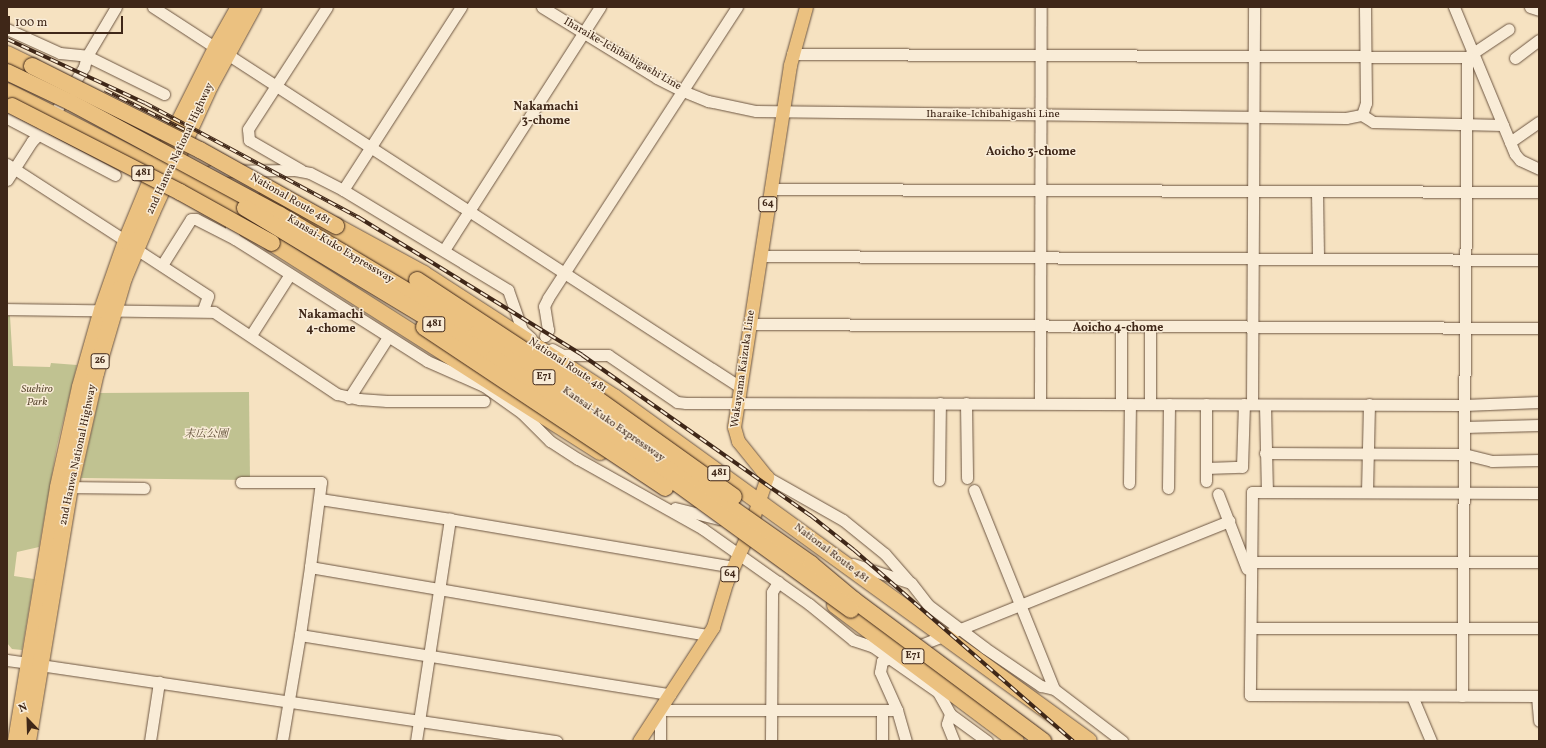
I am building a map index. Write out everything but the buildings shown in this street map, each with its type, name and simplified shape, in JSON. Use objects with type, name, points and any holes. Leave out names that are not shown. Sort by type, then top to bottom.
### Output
[{"type":"highway","name":"2nd Hanwa National Highway","points":[[28,741],[34,664],[58,487],[80,387],[131,245],[163,170],[222,51],[239,7]]},
{"type":"highway","name":"2nd Hanwa National Highway","points":[[222,51],[253,7]]},
{"type":"highway","name":"National Route 481","points":[[7,54],[200,150],[336,226],[347,239],[603,410],[697,457],[1089,741]]},
{"type":"highway","name":"481","points":[[7,65],[298,216],[347,239]]},
{"type":"highway","name":"Kansai-Kuko Expressway","points":[[7,72],[70,102],[280,214],[405,289],[585,405],[805,568],[1026,741]]},
{"type":"highway","name":"Kansai-Kuko Expressway","points":[[7,84],[198,182],[398,298],[586,420],[854,600],[1043,741]]},
{"type":"highway","name":"481","points":[[8,105],[54,114],[269,224],[341,266],[534,390],[719,519],[746,538],[894,656],[1016,741]]},
{"type":"highway","name":"481","points":[[8,105],[180,192],[272,243],[471,367],[584,443],[686,496]]},
{"type":"highway","points":[[347,239],[418,280],[590,393],[706,475],[774,528],[805,568]]},
{"type":"highway","points":[[301,260],[414,320]]},
{"type":"highway","points":[[341,266],[414,320],[744,542],[805,568]]},
{"type":"highway","name":"2nd Hanwa National Highway","points":[[16,741],[34,664],[108,310]]},
{"type":"main road","name":"Wakayama Kaizuka Line","points":[[767,477],[735,434],[737,402],[792,54],[806,7]]},
{"type":"main road","name":"64","points":[[639,741],[713,627],[733,567],[746,538],[767,477]]},
{"type":"street","points":[[7,180],[10,167],[54,114],[84,67],[87,56],[116,7]]},
{"type":"street","points":[[154,7],[740,387]]},
{"type":"street","points":[[327,7],[248,129],[249,140],[305,172],[343,190],[508,290],[522,330],[528,336],[563,355],[608,355],[677,402],[1464,405],[1539,402]]},
{"type":"street","points":[[343,190],[461,7]]},
{"type":"street","name":"Iharaike-Ichibahigashi Line","points":[[542,7],[583,33],[684,91],[725,105],[782,113],[1350,118],[1362,115]]},
{"type":"street","points":[[444,250],[600,7]]},
{"type":"street","points":[[545,336],[548,330],[544,306],[737,7]]},
{"type":"street","points":[[1040,403],[1041,7]]},
{"type":"street","points":[[1206,468],[1242,467],[1253,326],[1253,191],[1255,117],[1254,7]]},
{"type":"street","points":[[1365,7],[1366,103],[1362,115],[1373,122],[1502,125]]},
{"type":"street","points":[[1454,7],[1470,56],[1517,157],[1539,169]]},
{"type":"street","points":[[1530,7],[1539,10]]},
{"type":"street","points":[[7,28],[60,53],[87,56],[164,94]]},
{"type":"street","points":[[792,54],[1254,57],[1470,56],[1509,29]]},
{"type":"street","points":[[1515,58],[1539,40]]},
{"type":"street","points":[[1462,696],[1465,562],[1465,193],[1466,125],[1470,56]]},
{"type":"street","points":[[8,105],[37,135],[115,175]]},
{"type":"street","points":[[1510,142],[1539,122]]},
{"type":"street","points":[[10,167],[208,296],[203,310]]},
{"type":"street","points":[[211,171],[305,172]]},
{"type":"street","points":[[770,188],[1465,193],[1539,192]]},
{"type":"street","points":[[1317,192],[1318,259]]},
{"type":"street","points":[[229,204],[231,231],[235,239]]},
{"type":"street","points":[[162,265],[191,219],[196,219],[235,239],[426,361],[484,386],[522,413],[550,441],[703,529],[778,582],[853,640],[872,646],[894,656],[938,692],[950,714],[987,741]]},
{"type":"street","points":[[760,256],[1539,260]]},
{"type":"street","points":[[251,335],[290,274]]},
{"type":"street","points":[[7,309],[203,310],[224,316],[322,385],[349,398],[387,401],[484,401]]},
{"type":"street","points":[[750,324],[1539,328]]},
{"type":"street","points":[[1121,326],[1129,483]]},
{"type":"street","points":[[1150,326],[1150,404]]},
{"type":"street","points":[[349,398],[388,337]]},
{"type":"street","points":[[939,480],[940,403]]},
{"type":"street","points":[[966,403],[967,478]]},
{"type":"street","points":[[1168,488],[1169,404]]},
{"type":"street","points":[[1206,404],[1206,481]]},
{"type":"street","points":[[1265,404],[1267,492]]},
{"type":"street","points":[[1368,492],[1369,404]]},
{"type":"street","points":[[1464,427],[1539,425]]},
{"type":"street","points":[[1265,453],[1368,452],[1464,454],[1492,461],[1539,460]]},
{"type":"street","points":[[767,477],[843,520],[885,554],[928,605],[1041,686],[1054,689],[1122,741]]},
{"type":"street","points":[[619,481],[676,509],[719,519]]},
{"type":"street","points":[[241,482],[322,482],[300,634],[282,741]]},
{"type":"street","points":[[70,487],[106,487],[143,484]]},
{"type":"street","points":[[974,490],[1054,689]]},
{"type":"street","points":[[1248,561],[1252,492],[1539,493]]},
{"type":"street","points":[[1218,494],[1248,561],[1252,581],[1250,695],[1538,696],[1539,721]]},
{"type":"street","points":[[320,499],[450,519],[733,567]]},
{"type":"street","points":[[416,741],[450,519]]},
{"type":"street","points":[[906,741],[897,710],[880,672],[882,661],[1229,521]]},
{"type":"street","points":[[828,551],[860,568],[910,583]]},
{"type":"street","points":[[1248,561],[1539,562]]},
{"type":"street","points":[[310,567],[439,587],[708,635]]},
{"type":"street","points":[[771,741],[772,592],[778,582]]},
{"type":"street","points":[[1251,628],[1463,626],[1539,628]]},
{"type":"street","points":[[300,634],[670,694]]},
{"type":"street","points":[[7,660],[419,721],[506,737],[556,741]]},
{"type":"street","points":[[150,741],[159,682]]},
{"type":"street","points":[[1412,696],[1431,741]]},
{"type":"street","points":[[660,741],[660,710],[897,710]]},
{"type":"street","points":[[882,710],[882,741]]},
{"type":"street","points":[[950,714],[947,724],[954,741]]},
{"type":"green space","name":"Suehiro Park","points":[[7,316],[10,316],[13,366],[50,367],[51,363],[77,365],[57,446],[39,547],[17,552],[14,576],[34,579],[22,650],[12,649],[7,643]]},
{"type":"green space","name":"末広公園","points":[[249,392],[250,480],[81,478],[100,393]]},
{"type":"railway","points":[[7,39],[145,103],[358,217],[582,355],[810,515],[854,550],[1073,741]]},
{"type":"railway","points":[[105,90],[185,130]]},
{"type":"district","name":"Nakamachi 3-chome","points":[[546,115]]},
{"type":"district","name":"Aoicho 3-chome","points":[[1031,153]]},
{"type":"district","name":"Nakamachi 4-chome","points":[[331,323]]},
{"type":"district","name":"Aoicho 4-chome","points":[[1118,329]]}]
